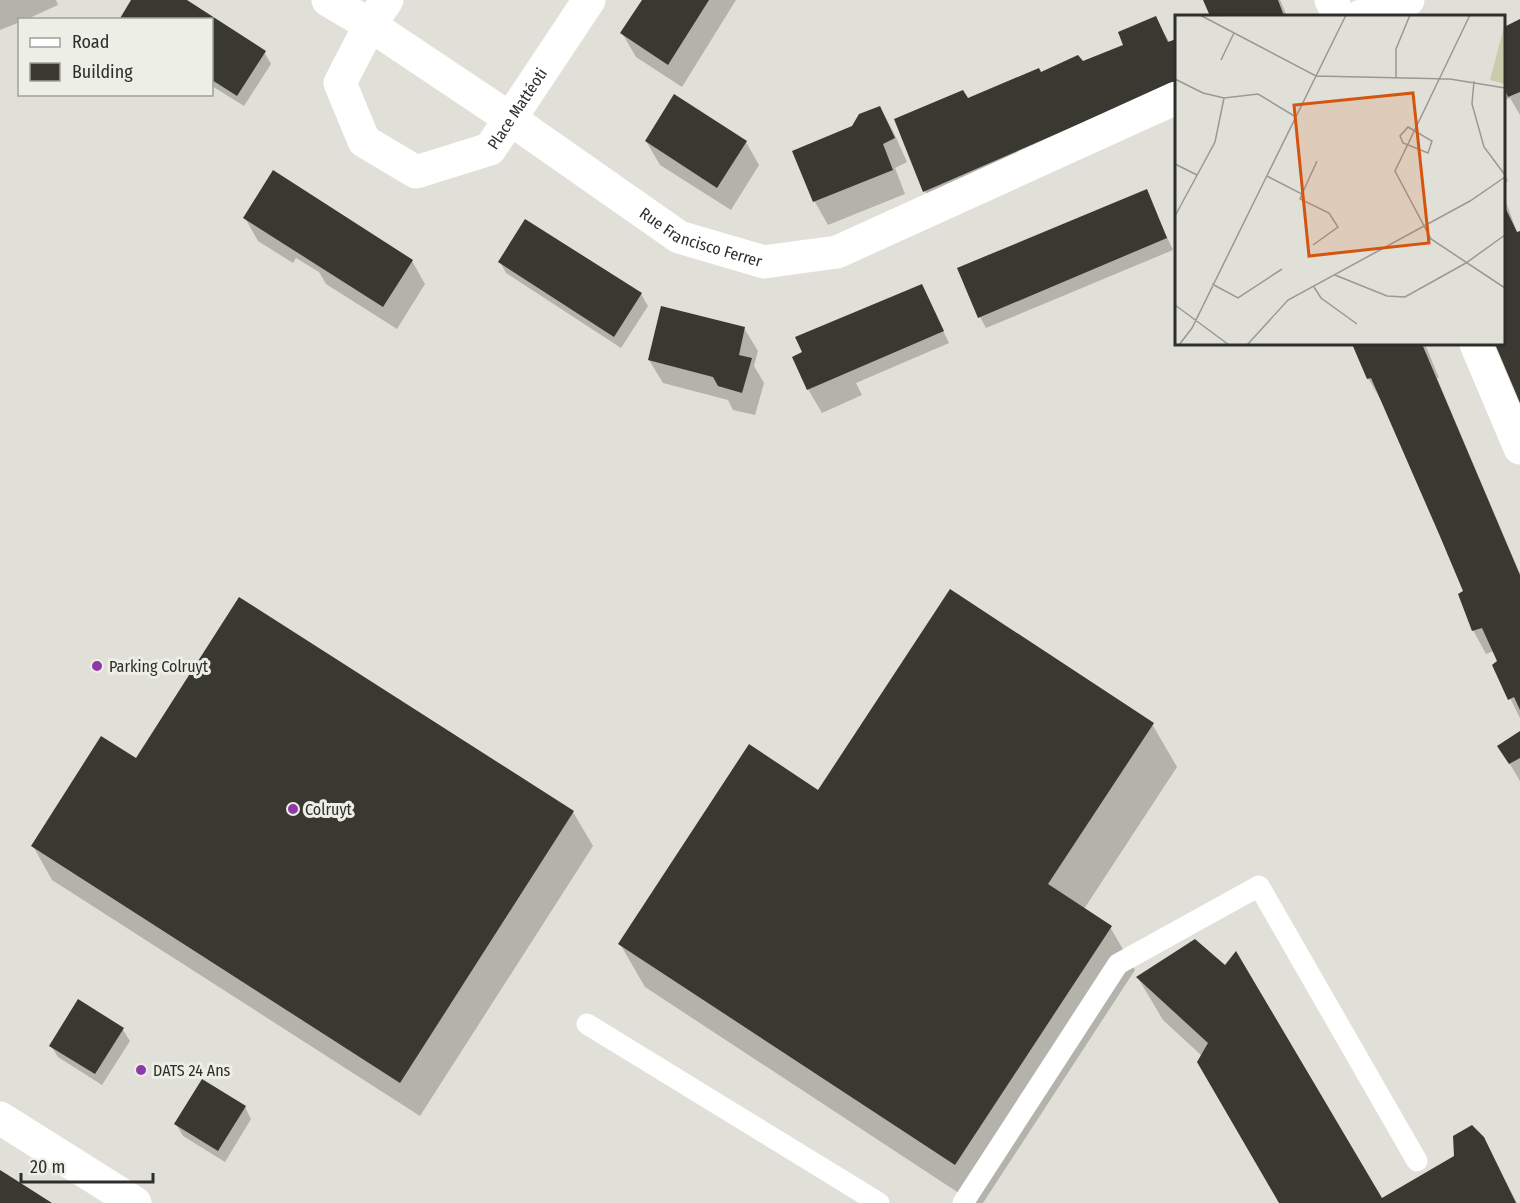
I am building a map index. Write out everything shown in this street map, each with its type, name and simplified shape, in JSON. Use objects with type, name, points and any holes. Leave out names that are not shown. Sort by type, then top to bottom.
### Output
[{"type":"street","name":"Rue Francisco Ferrer","points":[[328,0],[378,13],[509,118],[679,237],[764,262],[837,252],[1175,98]]},
{"type":"street","name":"Place Mattéoti","points":[[378,13],[340,83],[364,141],[416,172],[490,149],[589,0]]},
{"type":"street","points":[[1331,0],[1338,15]]},
{"type":"street","points":[[1364,15],[1408,0]]},
{"type":"street","points":[[1476,345],[1520,448]]},
{"type":"street","points":[[0,1118],[121,1199]]},
{"type":"lane","points":[[963,1203],[1118,964],[1260,886],[1418,1161]]},
{"type":"lane","points":[[587,1024],[879,1203]]},
{"type":"building","points":[[131,0],[187,0],[266,51],[237,96],[213,81],[213,18],[120,18]]},
{"type":"building","points":[[642,0],[709,0],[668,65],[620,33]]},
{"type":"building","points":[[1203,0],[1278,0],[1284,15],[1210,15]]},
{"type":"building","points":[[1156,16],[1168,42],[1175,39],[1175,82],[923,192],[894,119],[963,90],[968,98],[1039,68],[1041,72],[1078,55],[1083,61],[1123,45],[1118,32]]},
{"type":"building","points":[[1520,19],[1520,92],[1508,97],[1505,90],[1505,26]]},
{"type":"building","points":[[674,94],[747,141],[717,188],[645,141]]},
{"type":"building","points":[[880,106],[895,138],[883,144],[893,170],[813,202],[792,151],[852,126],[859,114]]},
{"type":"building","points":[[273,170],[413,260],[383,307],[243,218]]},
{"type":"building","points":[[1147,189],[1167,238],[978,318],[957,268]]},
{"type":"building","points":[[1505,207],[1517,232],[1520,231],[1520,403],[1495,345],[1505,345]]},
{"type":"building","points":[[525,219],[642,293],[614,337],[498,262]]},
{"type":"building","points":[[922,284],[944,331],[807,390],[792,357],[802,352],[795,337]]},
{"type":"building","points":[[661,306],[745,327],[739,355],[752,358],[742,393],[718,386],[713,377],[648,360]]},
{"type":"building","points":[[1352,345],[1422,345],[1520,575],[1520,710],[1514,697],[1508,700],[1492,665],[1497,661],[1482,628],[1472,631],[1458,594],[1463,591],[1371,378],[1367,379]]},
{"type":"building","points":[[950,589],[1154,723],[1048,884],[1112,926],[955,1165],[618,944],[749,744],[818,790]]},
{"type":"building","points":[[239,597],[574,811],[400,1083],[31,846],[101,736],[136,758]]},
{"type":"building","points":[[1520,731],[1520,758],[1509,764],[1497,746]]},
{"type":"building","points":[[1195,939],[1225,965],[1236,951],[1382,1198],[1454,1156],[1453,1136],[1472,1125],[1484,1137],[1516,1203],[1279,1203],[1197,1062],[1208,1043],[1136,977]]},
{"type":"building","points":[[78,999],[124,1028],[95,1074],[49,1046]]},
{"type":"building","points":[[202,1079],[246,1106],[218,1151],[174,1124]]},
{"type":"building","points":[[0,1170],[8,1175],[52,1203],[0,1203]]},
{"type":"place","name":"Parking Colruyt","points":[[97,666]]},
{"type":"place","name":"Colruyt","points":[[293,809]]},
{"type":"place","name":"DATS 24 Ans","points":[[141,1070]]}]
